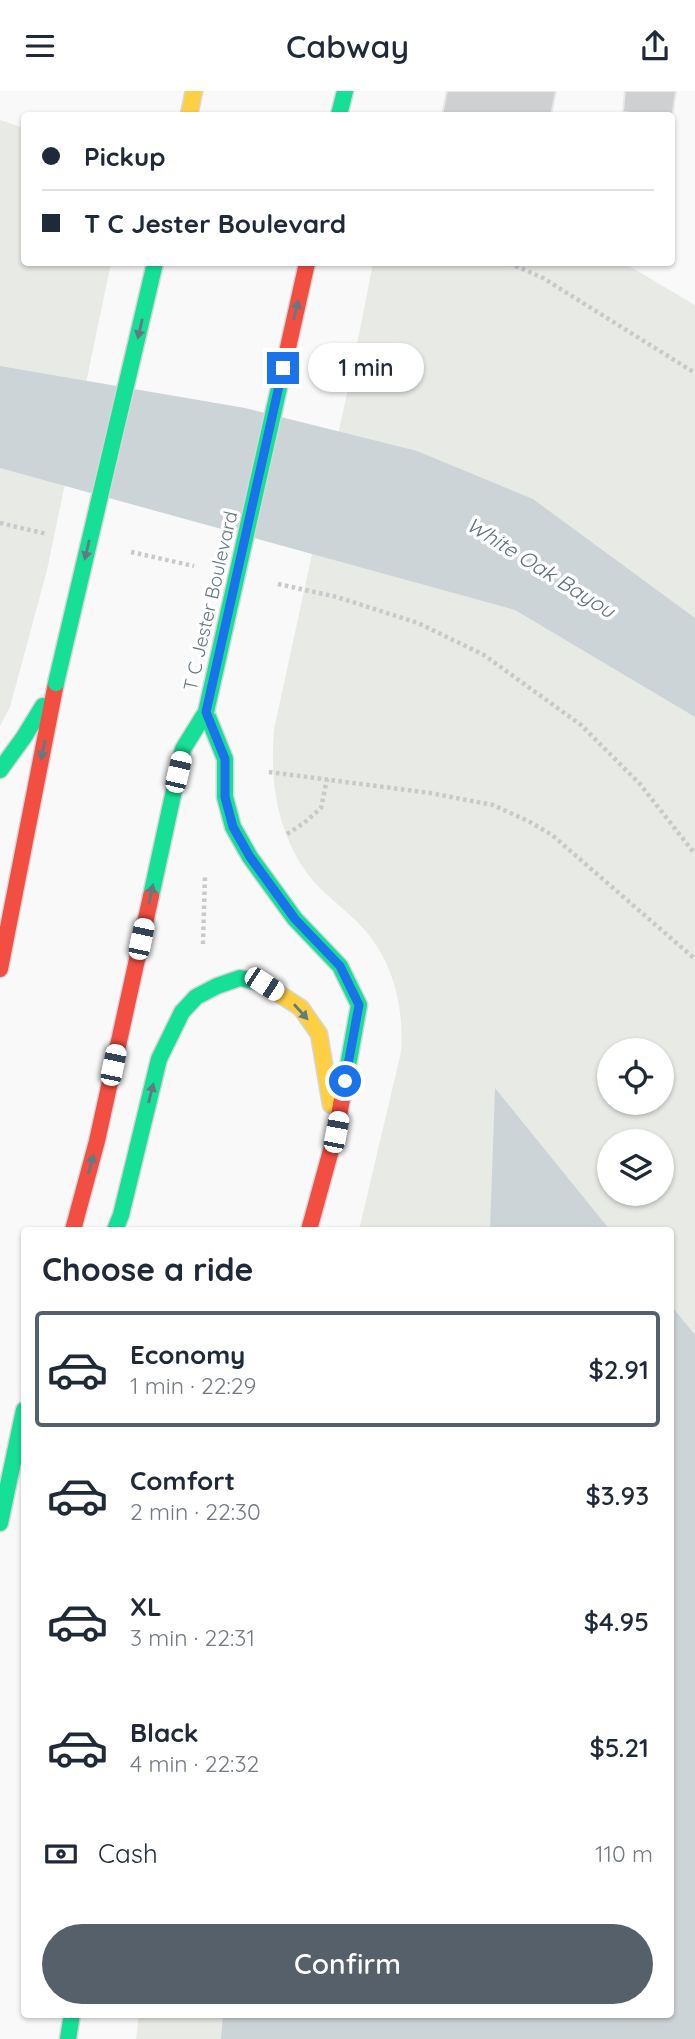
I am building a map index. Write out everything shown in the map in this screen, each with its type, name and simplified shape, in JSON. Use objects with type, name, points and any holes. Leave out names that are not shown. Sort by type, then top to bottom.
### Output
[{"type":"main road","points":[[190,112],[194,91]]},
{"type":"main road","points":[[340,112],[345,91]]},
{"type":"main road","points":[[0,969],[56,683],[154,266]]},
{"type":"main road","name":"T C Jester Boulevard","points":[[74,1227],[97,1141],[183,749],[206,712],[306,266]]},
{"type":"main road","points":[[0,770],[24,737],[56,683]]},
{"type":"main road","points":[[206,712],[225,759],[225,797],[233,827],[250,857],[295,919],[340,966],[359,1005],[336,1132],[310,1227]]},
{"type":"main road","points":[[116,1227],[159,1059],[182,1012],[196,997],[217,986],[240,978],[264,984],[301,1008],[319,1034],[336,1132]]},
{"type":"main road","points":[[0,1523],[21,1425]]},
{"type":"main road","points":[[68,2039],[71,2018]]},
{"type":"path","points":[[516,266],[543,278],[695,373]]},
{"type":"path","points":[[0,523],[58,536]]},
{"type":"path","points":[[125,551],[204,568]]},
{"type":"path","points":[[271,583],[337,597],[418,623],[484,655],[581,725],[640,784],[695,854]]},
{"type":"path","points":[[260,770],[430,793],[493,805],[530,821],[570,849],[695,959]]},
{"type":"path","points":[[285,835],[321,808],[327,779]]},
{"type":"path","points":[[203,955],[205,875]]},
{"type":"shaded area","points":[[0,120],[21,127],[21,266],[110,266],[47,570],[10,707],[0,726]]},
{"type":"shaded area","points":[[372,266],[629,266],[695,305],[695,2039],[136,2039],[139,2018],[674,2018],[674,1227],[360,1227],[401,1052],[398,1002],[389,971],[374,942],[356,921],[312,880],[296,855],[277,803],[274,729]]},
{"type":"water","name":"White Oak Bayou","points":[[0,366],[245,408],[417,451],[533,499],[695,618],[695,717],[515,610],[0,468]]},
{"type":"water","points":[[495,1088],[608,1227],[490,1227]]},
{"type":"water","points":[[674,1309],[695,1335],[695,2039],[221,2039],[223,2018],[674,2018]]},
{"type":"building","points":[[447,91],[556,91],[552,112],[443,112]]},
{"type":"building","points":[[625,91],[676,91],[673,112],[623,112]]},
{"type":"traffic: fast","points":[[340,112],[345,91]]},
{"type":"traffic: fast","points":[[56,683],[154,266]]},
{"type":"traffic: fast","points":[[206,712],[283,370]]},
{"type":"traffic: fast","points":[[0,770],[43,706]]},
{"type":"traffic: fast","points":[[206,712],[225,759],[225,797],[233,827],[250,857],[295,919],[340,966],[359,1005],[342,1099]]},
{"type":"traffic: fast","points":[[151,896],[183,749],[206,712]]},
{"type":"traffic: fast","points":[[116,1227],[159,1059],[182,1012],[196,997],[217,986],[240,978],[258,982]]},
{"type":"traffic: fast","points":[[0,1523],[21,1424]]},
{"type":"traffic: fast","points":[[68,2039],[71,2018]]},
{"type":"traffic: slow","points":[[190,112],[194,91]]},
{"type":"traffic: slow","points":[[258,982],[301,1008],[319,1034],[331,1105]]},
{"type":"traffic: jam","points":[[283,370],[306,266]]},
{"type":"traffic: jam","points":[[0,969],[56,683]]},
{"type":"traffic: jam","points":[[74,1227],[97,1141],[151,896]]},
{"type":"traffic: jam","points":[[310,1227],[336,1132],[342,1099]]},
{"type":"route","points":[[283,368],[206,712],[225,759],[225,797],[233,827],[250,857],[295,919],[340,966],[359,1005],[345,1081]]}]
